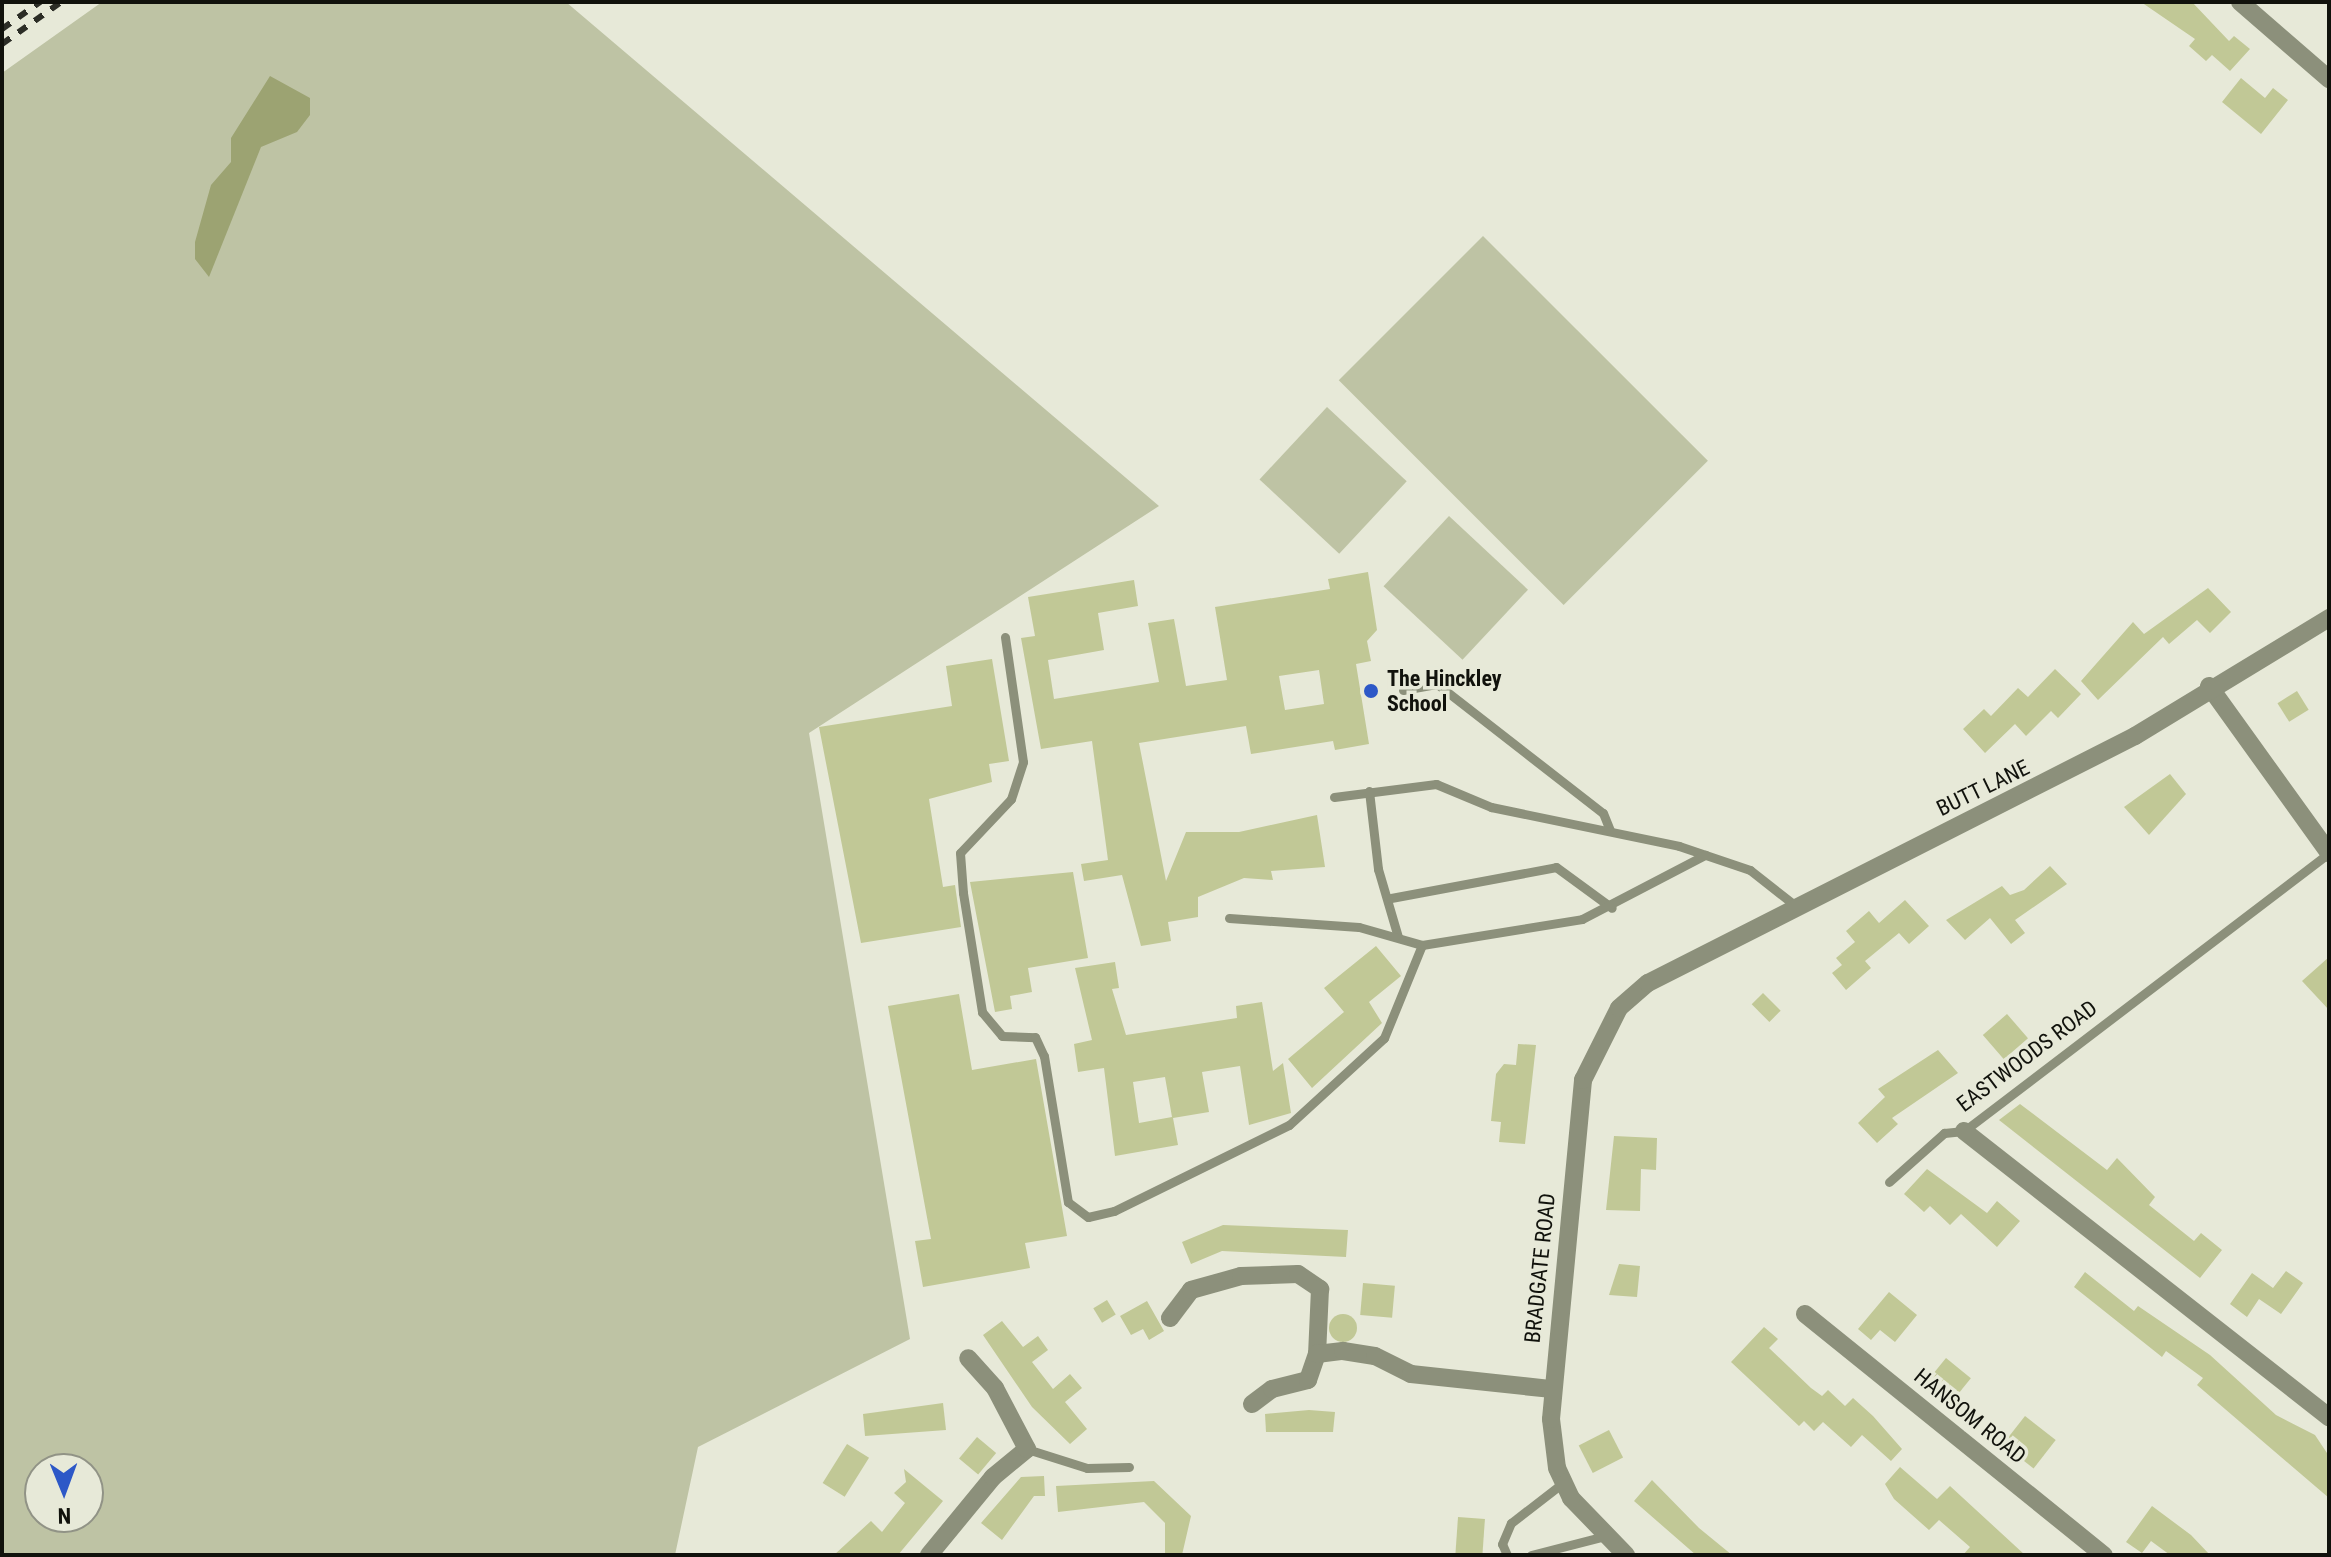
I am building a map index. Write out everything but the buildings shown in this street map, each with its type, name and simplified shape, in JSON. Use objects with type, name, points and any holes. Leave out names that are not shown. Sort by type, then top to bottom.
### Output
[{"type":"street","points":[[2240,2],[2329,79]]},
{"type":"street","name":"BUTT LANE","points":[[1648,983],[2085,762],[2209,686],[2329,618]]},
{"type":"street","points":[[2209,686],[2329,853]]},
{"type":"street","name":"BRADGATE ROAD","points":[[1626,1555],[1605,1536],[1564,1482],[1553,1448],[1552,1389],[1583,1080],[1619,1008],[1648,983]]},
{"type":"street","name":"EASTWOODS ROAD","points":[[1964,1131],[2329,1417]]},
{"type":"street","points":[[1170,1318],[1191,1290],[1241,1276],[1298,1274],[1320,1289],[1317,1354],[1308,1380],[1272,1389],[1252,1404]]},
{"type":"street","name":"HANSOM ROAD","points":[[1805,1314],[2104,1555]]},
{"type":"street","points":[[1317,1354],[1375,1356],[1411,1374],[1552,1389]]},
{"type":"street","points":[[929,1555],[993,1477],[1027,1449],[995,1388],[968,1358]]},
{"type":"lane","points":[[1005,637],[1023,762],[1011,799],[960,853],[963,893],[982,1012],[1002,1036],[1035,1037],[1044,1056],[1068,1202],[1088,1217],[1114,1211],[1289,1125],[1384,1038],[1422,945]]},
{"type":"lane","points":[[1403,690],[1437,684],[1603,813],[1610,830]]},
{"type":"lane","points":[[1334,797],[1436,784],[1491,807],[1610,830],[1750,870],[1797,907]]},
{"type":"lane","points":[[1369,791],[1378,869],[1391,898],[1398,937]]},
{"type":"lane","name":"EASTWOODS ROAD","points":[[1964,1131],[2329,853]]},
{"type":"lane","points":[[1229,918],[1398,937],[1422,945],[1559,925],[1612,908],[1705,855]]},
{"type":"lane","points":[[1391,898],[1556,867],[1612,908]]},
{"type":"lane","points":[[1889,1182],[1944,1133],[1964,1131]]},
{"type":"lane","points":[[1027,1449],[1087,1468],[1129,1467]]},
{"type":"lane","points":[[1507,1555],[1502,1544],[1511,1523],[1564,1482]]},
{"type":"lane","points":[[1531,1555],[1605,1536]]},
{"type":"shaded area","points":[[102,2],[566,2],[1159,506],[809,733],[910,1339],[698,1447],[675,1555],[2,1555],[2,73]]},
{"type":"shaded area","points":[[270,76],[310,98],[310,115],[297,132],[261,147],[209,277],[195,259],[195,242],[211,185],[231,162],[231,138]]},
{"type":"shaded area","points":[[1483,236],[1708,461],[1564,605],[1339,380]]},
{"type":"shaded area","points":[[1327,407],[1407,481],[1339,554],[1259,479]]},
{"type":"shaded area","points":[[1449,516],[1528,590],[1463,660],[1384,586]]},
{"type":"railway","points":[[2,29],[40,2]]},
{"type":"railway","points":[[2,44],[61,2]]},
{"type":"place","name":"The Hinckley School","points":[[1371,691]]}]
